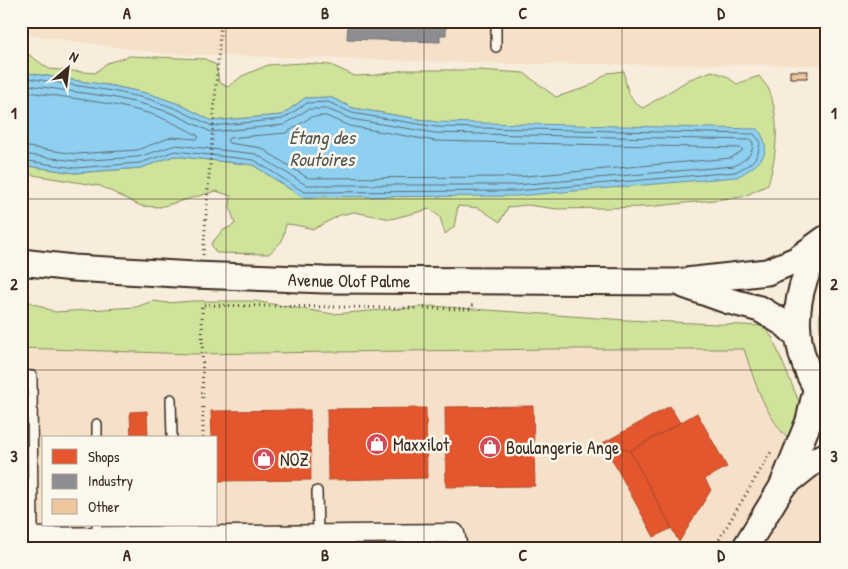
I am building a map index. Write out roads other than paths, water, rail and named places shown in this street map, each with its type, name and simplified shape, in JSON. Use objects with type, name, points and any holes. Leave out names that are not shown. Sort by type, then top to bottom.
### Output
[{"type":"main road","name":"Avenue Olof Palme","points":[[21,262],[73,268],[185,275],[315,279],[677,282],[767,272],[796,260],[826,238]]},
{"type":"main road","points":[[745,548],[782,487],[821,397],[804,364],[798,336],[797,310],[802,285],[811,261],[826,238]]},
{"type":"main road","name":"Avenue Olof Palme","points":[[677,282],[729,301],[760,309],[785,324],[798,336]]},
{"type":"main road","points":[[782,487],[813,462],[827,455]]},
{"type":"street","points":[[27,537],[73,542],[97,536],[174,530],[229,541],[318,534],[456,533],[458,548]]},
{"type":"lane","points":[[496,21],[496,47]]},
{"type":"lane","points":[[21,375],[32,376],[27,537]]},
{"type":"lane","points":[[171,400],[172,436]]},
{"type":"lane","points":[[97,424],[97,436]]},
{"type":"lane","points":[[317,492],[318,534]]},
{"type":"water","name":"Étang des Routoires","points":[[21,72],[113,86],[150,94],[179,104],[212,121],[282,115],[305,98],[330,97],[353,108],[436,122],[758,129],[763,138],[765,152],[758,163],[737,177],[516,196],[302,197],[253,165],[174,156],[141,168],[75,173],[21,165]]},
{"type":"place","name":"Maxxilot","points":[[377,444]]},
{"type":"place","name":"Boulangerie Ange","points":[[490,447]]},
{"type":"place","name":"NOZ","points":[[264,459]]}]
